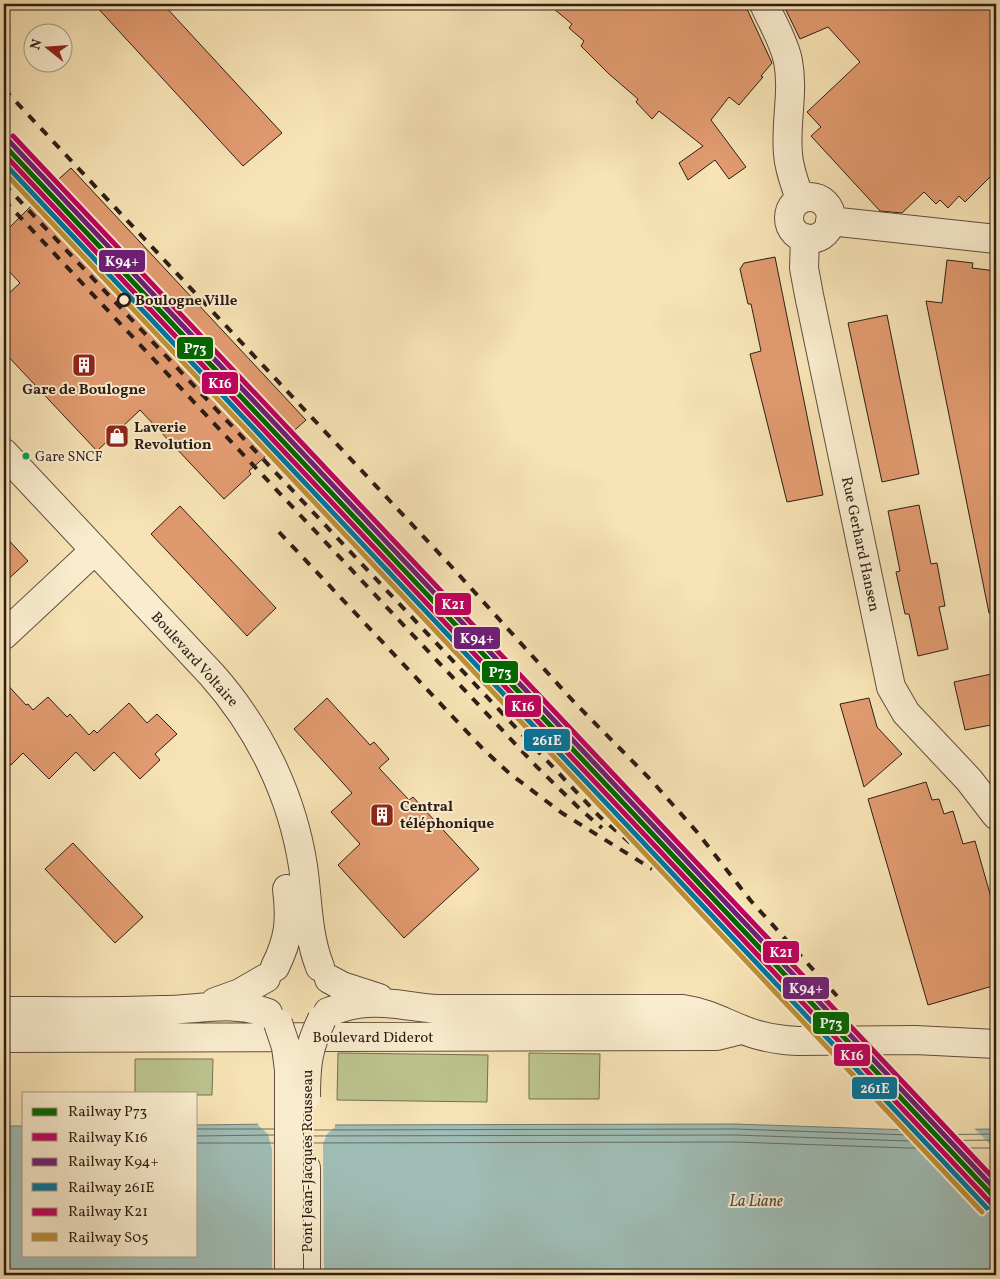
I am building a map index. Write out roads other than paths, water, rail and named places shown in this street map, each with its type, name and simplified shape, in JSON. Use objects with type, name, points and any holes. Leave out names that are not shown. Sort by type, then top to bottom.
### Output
[{"type":"street","points":[[764,4],[788,60],[790,81],[788,154],[790,170],[800,199]]},
{"type":"street","points":[[811,197],[822,201],[829,210],[830,221],[828,228],[823,234],[812,238],[805,238],[795,232],[789,218],[792,207],[800,199],[811,197]]},
{"type":"street","points":[[830,221],[996,239]]},
{"type":"street","name":"Rue Gerhard Hansen","points":[[805,238],[804,268],[808,295],[890,682],[896,697],[906,713],[969,780],[996,815]]},
{"type":"street","name":"Boulevard Voltaire","points":[[4,452],[88,556],[207,695],[235,734],[256,772],[277,830],[283,856],[290,917],[288,935],[283,951],[271,973]]},
{"type":"street","name":"Boulevard Voltaire","points":[[4,479],[88,556],[218,682],[242,712],[276,775],[292,817],[303,867],[310,938],[325,973]]},
{"type":"street","points":[[4,635],[88,556]]},
{"type":"street","points":[[4,1011],[162,1010],[238,1005],[273,1018],[288,1028],[301,1029],[311,1026],[325,1015],[332,995],[325,973],[309,961],[299,959],[286,961],[240,993],[202,1006]]},
{"type":"street","points":[[271,973],[262,992],[264,1004],[273,1018]]},
{"type":"street","name":"Boulevard Diderot","points":[[325,973],[357,992],[400,1004],[436,1009],[682,1009],[707,1014],[741,1030],[789,1041],[915,1040],[996,1044]]},
{"type":"street","name":"Boulevard Diderot","points":[[325,1015],[358,1004],[400,1004]]},
{"type":"street","name":"Pont Jean-Jacques Rousseau","points":[[306,1275],[307,1062],[310,1046],[325,1015]]},
{"type":"street","name":"Pont Jean-Jacques Rousseau","points":[[273,1018],[286,1047],[289,1070],[289,1275]]},
{"type":"street","name":"Boulevard Diderot","points":[[4,1038],[699,1036],[722,1035],[741,1030]]},
{"type":"water","name":"La Liane","points":[[735,1124],[909,1130],[996,1129],[996,1275],[4,1275],[4,1126],[22,1126],[22,1256],[198,1256],[198,1125]]},
{"type":"railway","points":[[4,89],[450,565],[574,702],[651,780],[697,832],[751,901],[837,996]]},
{"type":"railway","points":[[4,184],[600,817],[716,913],[799,990]]},
{"type":"railway","points":[[4,200],[536,766],[602,828]]},
{"type":"railway","points":[[279,532],[484,750],[509,773],[562,813],[652,869]]},
{"type":"rail line","name":"K21","points":[[13,136],[996,1181]]},
{"type":"rail line","name":"K94+","points":[[9,141],[996,1190]]},
{"type":"rail line","name":"P73","points":[[4,145],[996,1199]]},
{"type":"rail line","name":"K16","points":[[4,154],[991,1203]]},
{"type":"rail line","name":"261E","points":[[4,163],[987,1208]]},
{"type":"rail line","name":"S05","points":[[4,172],[982,1212]]},
{"type":"place","name":"Boulogne Ville","points":[[124,300]]},
{"type":"place","name":"Gare de Boulogne","points":[[84,365]]},
{"type":"place","name":"Laverie Revolution","points":[[117,436]]},
{"type":"place","name":"Gare SNCF","points":[[26,456]]},
{"type":"place","name":"Central téléphonique","points":[[382,815]]}]
